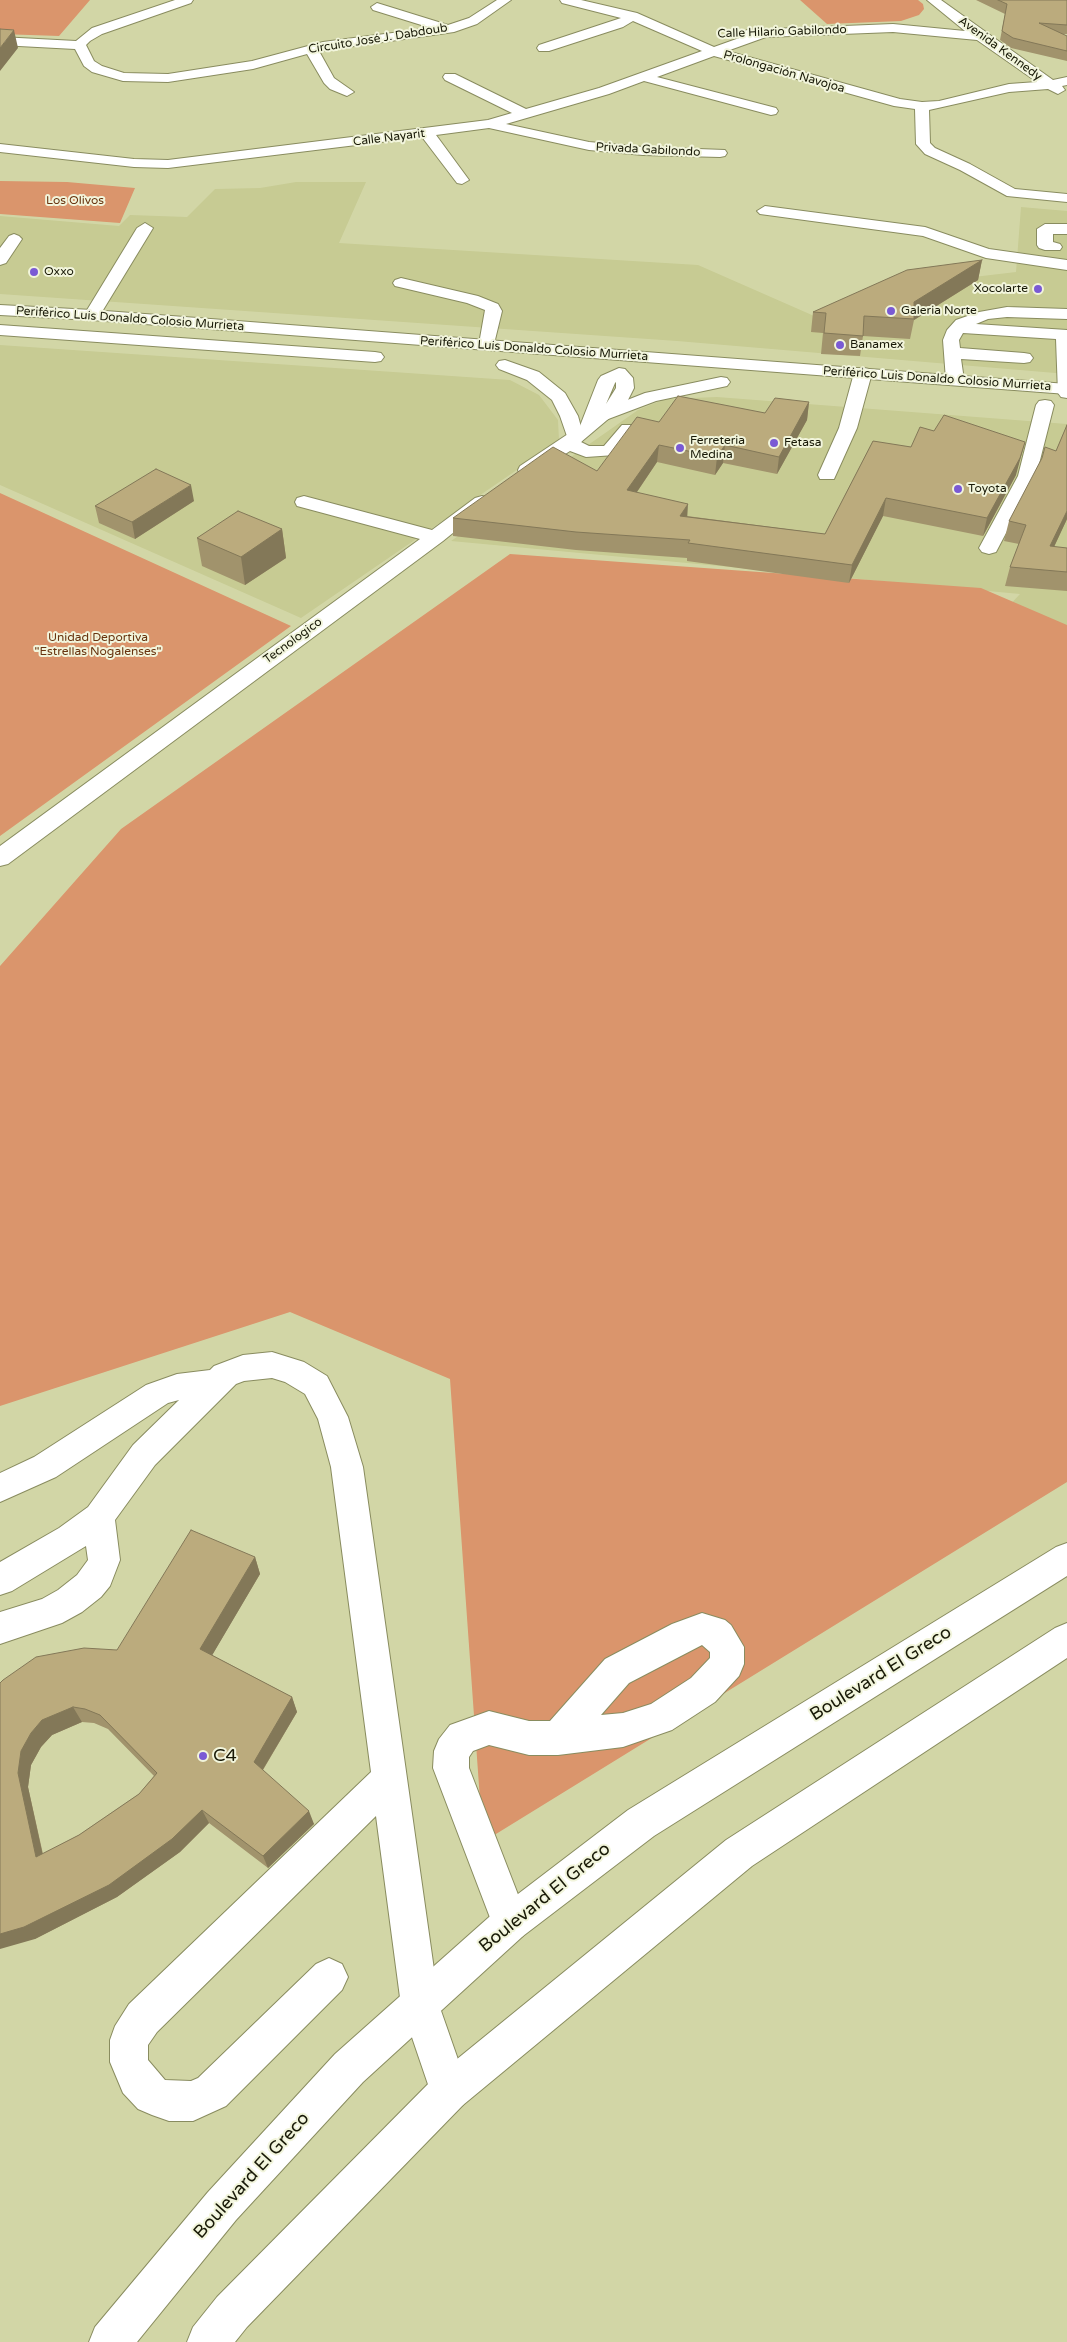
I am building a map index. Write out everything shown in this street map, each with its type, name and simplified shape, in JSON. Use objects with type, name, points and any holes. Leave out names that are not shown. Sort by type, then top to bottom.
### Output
[{"type":"street","points":[[0,41],[79,45],[85,38],[97,31],[187,0]]},
{"type":"street","name":"Circuito José J. Dabdoub","points":[[79,45],[89,63],[97,69],[123,77],[168,78],[253,66],[311,49],[449,29],[473,21],[505,0]]},
{"type":"street","name":"Prolongación Navojoa","points":[[566,0],[634,17],[715,52],[872,98],[922,106],[939,105],[1009,88]]},
{"type":"street","points":[[544,48],[634,17],[629,0]]},
{"type":"street","name":"Avenida Kennedy","points":[[933,0],[937,15],[980,36],[1067,97]]},
{"type":"street","points":[[377,7],[449,29]]},
{"type":"street","name":"Calle Hilario Gabilondo","points":[[893,28],[937,15]]},
{"type":"street","name":"Calle Hilario Gabilondo","points":[[724,34],[893,28],[980,36]]},
{"type":"street","name":"Calle Hilario Gabilondo","points":[[671,32],[708,34]]},
{"type":"street","name":"Calle Nayarit","points":[[0,148],[148,164],[168,164],[490,124],[643,77],[765,33]]},
{"type":"street","points":[[311,49],[328,80],[335,86],[348,92]]},
{"type":"street","points":[[1009,88],[1037,76],[1067,70]]},
{"type":"street","points":[[643,77],[771,111]]},
{"type":"street","points":[[450,78],[525,114]]},
{"type":"street","points":[[1009,88],[1051,85],[1067,81]]},
{"type":"street","points":[[922,106],[923,144],[930,151],[965,167],[1012,193],[1066,198]]},
{"type":"street","name":"Privada Gabilondo","points":[[490,124],[589,146],[643,151],[720,153]]},
{"type":"street","points":[[427,133],[462,180]]},
{"type":"street","points":[[766,211],[925,232],[986,261],[1057,267],[1067,273]]},
{"type":"street","points":[[92,315],[145,228]]},
{"type":"street","points":[[1057,267],[1060,248],[1044,243],[1045,229],[1067,228]]},
{"type":"street","points":[[0,260],[14,239]]},
{"type":"street","points":[[401,283],[472,299],[492,307],[494,311],[488,344]]},
{"type":"street","name":"Periférico Luis Donaldo Colosio Murrieta","points":[[0,310],[92,315],[402,340],[488,344],[955,380],[1067,394]]},
{"type":"street","points":[[955,380],[951,340],[962,324],[972,319],[1007,312],[1067,314]]},
{"type":"street","points":[[958,329],[1065,335],[1067,394]]},
{"type":"street","name":"Periférico Luis Donaldo Colosio Murrieta","points":[[0,330],[387,358]]},
{"type":"street","points":[[520,347],[552,358],[619,373],[655,369],[717,371],[741,365]]},
{"type":"street","points":[[953,353],[1024,358]]},
{"type":"street","name":"Periférico Luis Donaldo Colosio Murrieta","points":[[573,368],[496,364],[533,376],[558,397],[570,416],[584,431]]},
{"type":"street","name":"Periférico Luis Donaldo Colosio Murrieta","points":[[591,370],[638,375]]},
{"type":"street","name":"Tecnologico","points":[[0,858],[504,485],[584,431],[617,404],[625,388],[624,378],[619,373]]},
{"type":"street","points":[[826,475],[848,428],[864,373]]},
{"type":"street","name":"Periférico Luis Donaldo Colosio Murrieta","points":[[665,377],[741,383]]},
{"type":"street","points":[[628,429],[609,451],[586,452],[584,431],[651,397],[721,382]]},
{"type":"street","name":"Periférico Luis Donaldo Colosio Murrieta","points":[[839,390],[878,393]]},
{"type":"street","name":"Periférico Luis Donaldo Colosio Murrieta","points":[[1025,403],[1045,405],[1067,394]]},
{"type":"street","points":[[989,548],[1027,476],[1045,405]]},
{"type":"street","points":[[304,502],[436,537]]},
{"type":"street","points":[[0,1580],[70,1539],[99,1516],[144,1455],[225,1375],[243,1368],[272,1364],[293,1371],[316,1385],[333,1417],[347,1467],[420,2005],[449,2091]]},
{"type":"street","points":[[0,1488],[45,1466],[156,1394],[177,1387],[216,1382]]},
{"type":"street","points":[[0,1628],[50,1612],[70,1601],[90,1586],[98,1575],[104,1560],[99,1516]]},
{"type":"street","name":"Boulevard El Greco","points":[[110,2342],[222,2206],[349,2068],[510,1923],[641,1823],[1067,1558]]},
{"type":"street","points":[[208,2342],[232,2312],[449,2091],[739,1853],[1067,1639]]},
{"type":"street","points":[[510,1923],[451,1768],[451,1751],[462,1737],[488,1728],[529,1738],[558,1738]]},
{"type":"street","points":[[329,1976],[212,2092],[193,2101],[169,2100],[152,2095],[137,2079],[129,2062],[129,2040],[143,2018],[389,1779]]},
{"type":"shaded area","points":[[296,182],[366,182],[339,243],[698,265],[821,319],[897,286],[1016,272],[1021,207],[1067,211],[1067,374],[677,341],[0,294],[0,216],[119,226],[130,215],[187,217],[215,189],[260,188]]},
{"type":"shaded area","points":[[0,345],[510,380],[539,395],[558,420],[559,441],[301,618],[0,485]]},
{"type":"shaded area","points":[[717,397],[1067,424],[1067,658],[972,645],[1020,594],[451,541],[638,410],[665,399]]},
{"type":"green space","points":[[0,0],[90,0],[59,36],[0,34]]},
{"type":"green space","points":[[800,0],[918,0],[923,4],[924,9],[919,15],[901,21],[827,24]]},
{"type":"green space","name":"Los Olivos","points":[[0,181],[67,182],[135,188],[120,223],[0,214]]},
{"type":"green space","name":"Unidad Deportiva \"Estrellas Nogalenses\"","points":[[0,493],[291,626],[0,836]]},
{"type":"green space","points":[[510,554],[981,588],[1067,625],[1067,1482],[483,1842],[450,1379],[290,1312],[0,1406],[0,966],[121,829]]},
{"type":"building","points":[[998,0],[1067,0],[1067,25],[1039,23],[1067,36],[1067,51],[1013,38],[1002,31],[1007,4]]},
{"type":"building","points":[[0,29],[14,30],[0,48]]},
{"type":"building","points":[[982,260],[914,302],[914,319],[864,316],[863,336],[824,333],[826,313],[813,312],[907,270]]},
{"type":"building","points":[[678,396],[765,413],[775,398],[809,402],[779,457],[725,445],[717,457],[659,445],[627,490],[688,504],[680,516],[825,534],[873,441],[911,447],[920,427],[934,431],[944,415],[1025,442],[1020,458],[987,518],[886,498],[852,565],[688,543],[690,540],[576,532],[453,518],[553,447],[597,471],[637,417],[659,422]]},
{"type":"building","points":[[1067,425],[1067,511],[1050,546],[1067,548],[1067,572],[1010,567],[1026,525],[1009,521],[1042,458],[1045,447],[1056,451]]},
{"type":"building","points":[[156,469],[191,485],[132,522],[95,506]]},
{"type":"building","points":[[238,511],[282,529],[241,557],[197,538]]},
{"type":"building","name":"C4","points":[[191,1530],[255,1557],[200,1649],[292,1697],[254,1762],[309,1811],[263,1856],[202,1810],[172,1839],[109,1885],[24,1927],[0,1934],[0,1683],[36,1657],[84,1648],[117,1650]],"holes":[[[73,1707],[100,1715],[157,1773],[139,1794],[79,1835],[36,1857],[18,1773],[21,1751],[31,1733],[42,1720]]]},
{"type":"place","name":"Oxxo","points":[[34,272]]},
{"type":"place","name":"Xocolarte","points":[[1038,289]]},
{"type":"place","name":"Galeria Norte","points":[[891,311]]},
{"type":"place","name":"Banamex","points":[[840,345]]},
{"type":"place","name":"Fetasa","points":[[774,443]]},
{"type":"place","name":"Ferreteria Medina","points":[[680,448]]},
{"type":"place","name":"Toyota","points":[[958,489]]},
{"type":"place","name":"C4","points":[[203,1756]]}]
